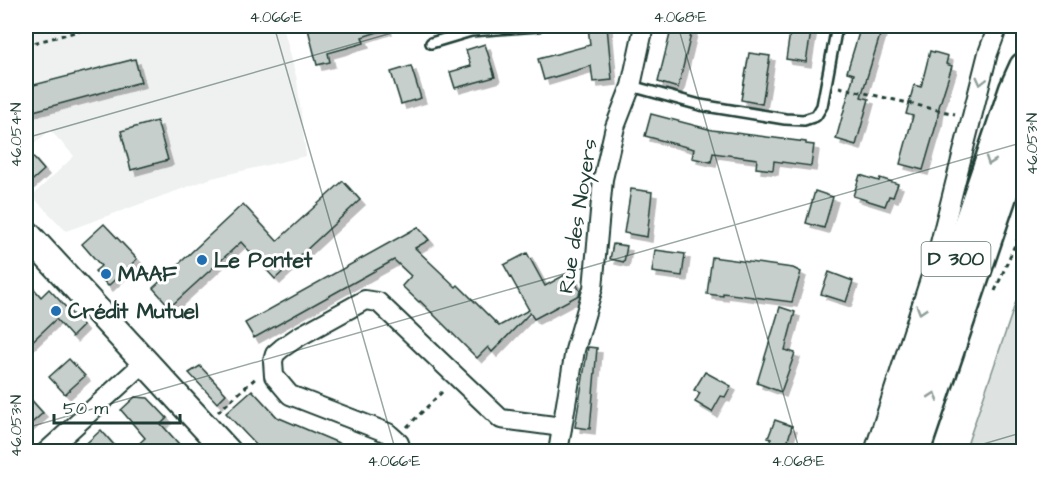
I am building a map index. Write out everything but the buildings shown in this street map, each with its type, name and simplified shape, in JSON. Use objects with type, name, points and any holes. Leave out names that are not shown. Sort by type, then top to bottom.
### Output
[{"type":"main road","name":"D 300","points":[[891,452],[1023,67]]},
{"type":"main road","name":"D 300","points":[[915,452],[1023,131]]},
{"type":"main road","points":[[26,233],[228,452]]},
{"type":"street","name":"Rue des Noyers","points":[[558,452],[575,350],[593,288],[603,179],[615,127],[631,86],[644,26]]},
{"type":"street","points":[[874,452],[934,267],[988,53],[998,26]]},
{"type":"street","points":[[398,445],[388,433],[290,395],[274,376],[275,354],[364,300],[378,302],[501,419],[562,427]]},
{"type":"street","points":[[46,452],[145,362]]},
{"type":"lane","points":[[431,43],[471,31],[538,26]]},
{"type":"lane","points":[[631,86],[700,105],[804,120],[816,116],[822,106],[837,26]]},
{"type":"path","points":[[26,45],[98,26]]},
{"type":"path","points":[[827,84],[971,118]]},
{"type":"path","points":[[204,426],[260,375],[274,376]]},
{"type":"path","points":[[398,445],[457,377]]},
{"type":"path","points":[[1013,452],[1023,419]]},
{"type":"shaded area","points":[[26,26],[283,26],[297,80],[306,156],[212,178],[66,231],[32,196],[74,156],[50,130],[26,151]]},
{"type":"shaded area","points":[[1023,281],[1023,451],[965,451]]},
{"type":"place","name":"Le Pontet","points":[[202,260]]},
{"type":"place","name":"MAAF","points":[[106,274]]},
{"type":"place","name":"Crédit Mutuel","points":[[56,311]]}]
